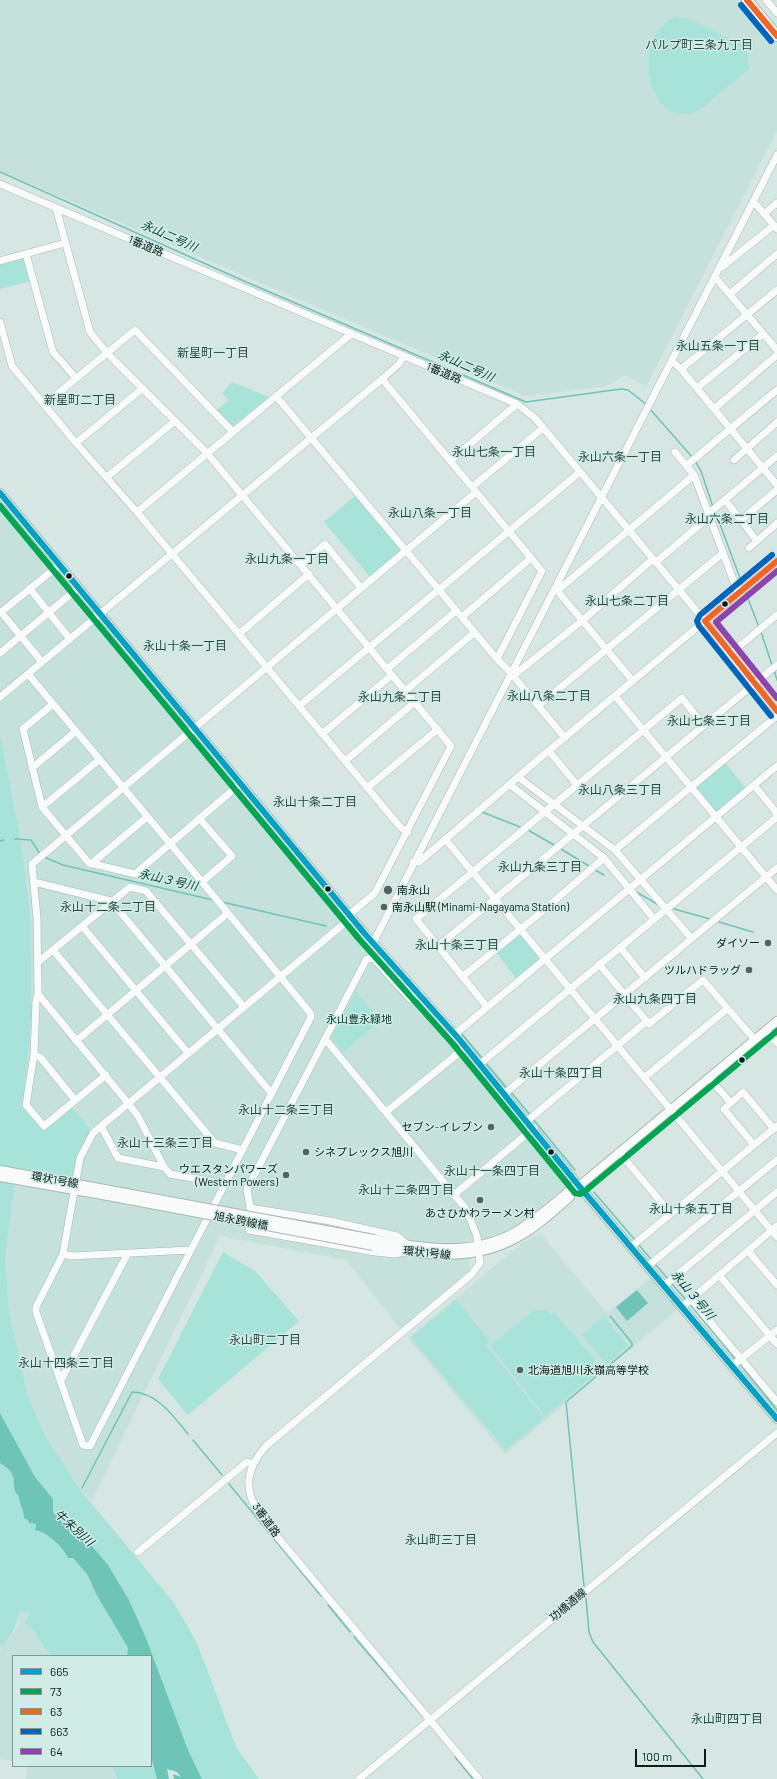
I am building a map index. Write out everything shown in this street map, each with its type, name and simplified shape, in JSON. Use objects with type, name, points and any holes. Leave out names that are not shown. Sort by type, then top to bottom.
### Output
[{"type":"highway","points":[[747,0],[777,36]]},
{"type":"highway","points":[[756,0],[777,26]]},
{"type":"main road","points":[[0,493],[373,943],[466,1047],[483,1062],[530,1118],[534,1128],[579,1186],[635,1244],[687,1303],[737,1363],[777,1419]]},
{"type":"main road","name":"環状1号線","points":[[374,1242],[409,1248],[480,1249],[519,1230],[573,1188],[579,1186],[777,1021]]},
{"type":"main road","name":"環状1号線","points":[[0,1170],[75,1187]]},
{"type":"main road","name":"環状1号線","points":[[0,1176],[109,1193]]},
{"type":"main road","name":"旭永跨線橋","points":[[109,1193],[374,1242]]},
{"type":"street","points":[[766,0],[777,13]]},
{"type":"street","points":[[373,943],[413,862],[512,675],[601,497],[777,156]]},
{"type":"street","name":"1番道路","points":[[0,185],[517,404],[535,418],[678,589],[777,711]]},
{"type":"street","points":[[720,269],[775,227],[754,202]]},
{"type":"street","points":[[764,214],[777,203]]},
{"type":"street","points":[[28,674],[75,732],[214,896],[228,914],[280,976],[312,1014],[312,1017],[90,1446],[83,1445],[36,1312],[36,1307],[63,1254],[83,1150],[93,1133],[100,1126],[244,1007],[280,976],[351,916],[375,893],[408,832],[451,746],[207,453],[107,353],[90,332],[56,208]]},
{"type":"street","points":[[0,260],[65,243]]},
{"type":"street","points":[[26,254],[53,352],[76,378]]},
{"type":"street","points":[[730,294],[777,254]]},
{"type":"street","points":[[715,277],[777,350]]},
{"type":"street","points":[[681,369],[777,290]]},
{"type":"street","points":[[0,322],[12,366],[76,443],[137,512],[367,788],[401,828],[408,832]]},
{"type":"street","points":[[45,404],[135,330],[232,432]]},
{"type":"street","points":[[137,512],[351,334]]},
{"type":"street","points":[[697,388],[763,334]]},
{"type":"street","points":[[714,409],[777,355]]},
{"type":"street","points":[[0,697],[382,379],[399,364],[404,356]]},
{"type":"street","points":[[672,361],[681,369],[777,485]]},
{"type":"street","points":[[382,379],[542,571],[497,659]]},
{"type":"street","points":[[76,443],[142,388]]},
{"type":"street","points":[[688,464],[777,390]]},
{"type":"street","points":[[276,396],[474,633],[512,675],[565,738]]},
{"type":"street","points":[[450,461],[517,404]]},
{"type":"street","points":[[107,478],[175,421]]},
{"type":"street","points":[[734,460],[777,422]]},
{"type":"street","points":[[106,1075],[44,1126],[26,1105],[34,1056],[36,1001],[38,994],[38,962],[32,864],[406,551],[543,428]]},
{"type":"street","points":[[675,452],[688,464],[694,474],[739,592]]},
{"type":"street","points":[[512,675],[583,620],[777,456]]},
{"type":"street","points":[[299,706],[580,472]]},
{"type":"street","points":[[556,589],[629,531],[694,474]]},
{"type":"street","points":[[741,520],[777,490]]},
{"type":"street","points":[[725,500],[756,540]]},
{"type":"street","points":[[748,548],[777,523]]},
{"type":"street","points":[[300,565],[325,544],[362,588]]},
{"type":"street","points":[[538,706],[608,650],[678,589],[723,553]]},
{"type":"street","points":[[462,617],[531,558]]},
{"type":"street","points":[[413,862],[419,862],[509,784],[777,561]]},
{"type":"street","points":[[42,662],[0,613],[59,565]]},
{"type":"street","points":[[239,634],[308,574]]},
{"type":"street","points":[[0,653],[78,588]]},
{"type":"street","points":[[30,589],[50,612],[70,639]]},
{"type":"street","points":[[556,589],[633,681]]},
{"type":"street","points":[[387,669],[456,611]]},
{"type":"street","points":[[730,654],[777,615]]},
{"type":"street","points":[[406,691],[474,633]]},
{"type":"street","points":[[437,947],[777,665]]},
{"type":"street","points":[[322,734],[392,675]]},
{"type":"street","points":[[615,696],[777,890]]},
{"type":"street","points":[[487,1007],[437,947],[416,919],[682,698],[704,726]]},
{"type":"street","points":[[345,761],[415,702]]},
{"type":"street","points":[[53,704],[23,729],[32,768],[42,807],[90,864],[135,874],[241,783]]},
{"type":"street","points":[[615,850],[777,716]]},
{"type":"street","points":[[367,788],[438,730]]},
{"type":"street","points":[[32,768],[75,732]]},
{"type":"street","points":[[549,751],[577,785]]},
{"type":"street","points":[[42,807],[99,760]]},
{"type":"street","points":[[455,1034],[777,766]]},
{"type":"street","points":[[518,777],[615,850],[692,939]]},
{"type":"street","points":[[509,784],[604,858],[654,919]]},
{"type":"street","points":[[483,1062],[776,818],[776,812],[754,785]]},
{"type":"street","points":[[90,864],[147,817]]},
{"type":"street","points":[[199,818],[232,856],[202,882]]},
{"type":"street","points":[[444,839],[521,929],[617,1046],[645,1077],[670,1110],[755,1210],[774,1228],[777,1237]]},
{"type":"street","points":[[462,977],[604,858]]},
{"type":"street","points":[[507,1091],[777,868]]},
{"type":"street","points":[[34,882],[111,901],[272,1094]]},
{"type":"street","points":[[38,962],[130,886],[146,891],[244,1007]]},
{"type":"street","points":[[76,1041],[228,914]]},
{"type":"street","points":[[82,926],[188,1053]]},
{"type":"street","points":[[620,947],[645,978]]},
{"type":"street","points":[[53,950],[215,1143],[243,1150]]},
{"type":"street","points":[[250,1208],[323,1220],[397,1236],[409,1248],[394,1254],[375,1252],[249,1230],[250,1208],[247,1189],[366,960],[370,958],[374,959],[410,999],[419,993]]},
{"type":"street","points":[[600,964],[649,1024],[703,980],[755,1040]]},
{"type":"street","points":[[38,994],[106,1075],[138,1116],[164,1166],[170,1174],[226,1184]]},
{"type":"street","points":[[645,1077],[727,1009]]},
{"type":"street","points":[[530,1118],[647,1021]]},
{"type":"street","points":[[766,1030],[777,1043]]},
{"type":"street","points":[[138,1552],[247,1462],[252,1464],[266,1446],[474,1273],[480,1263],[480,1249],[470,1217],[455,1194],[324,1039]]},
{"type":"street","points":[[386,1112],[466,1047]]},
{"type":"street","points":[[34,1056],[40,1057],[75,1100]]},
{"type":"street","points":[[709,1078],[730,1103]]},
{"type":"street","points":[[635,1244],[754,1145],[775,1127],[743,1092],[724,1109],[754,1145]]},
{"type":"street","points":[[100,1126],[118,1158],[164,1166]]},
{"type":"street","points":[[455,1194],[534,1128]]},
{"type":"street","points":[[620,1152],[671,1214]]},
{"type":"street","points":[[651,1263],[777,1160]]},
{"type":"street","points":[[668,1283],[777,1192]]},
{"type":"street","points":[[687,1303],[774,1228]]},
{"type":"street","points":[[63,1254],[71,1256],[192,1250]]},
{"type":"street","points":[[748,1250],[777,1285]]},
{"type":"street","points":[[61,1380],[128,1253]]},
{"type":"street","points":[[719,1275],[777,1344]]},
{"type":"street","points":[[777,1330],[737,1363],[777,1402]]},
{"type":"street","name":"功橋通線","points":[[359,1779],[777,1432]]},
{"type":"street","name":"3番道路","points":[[252,1464],[249,1476],[250,1492],[255,1507],[261,1517],[479,1779]]},
{"type":"shaded area","points":[[0,0],[740,0],[777,44],[777,131],[646,387],[625,375],[607,386],[525,396],[0,171]]},
{"type":"shaded area","points":[[0,499],[369,948],[567,1185],[524,1221],[507,1231],[490,1237],[468,1241],[470,1272],[402,1331],[346,1260],[220,1236],[92,1501],[78,1487],[44,1435],[27,1393],[9,1311],[5,1259],[16,1170],[44,1126],[23,1102],[32,1016],[30,916],[22,847],[0,734]]},
{"type":"shaded area","name":"北海道旭川永嶺高等学校","points":[[540,1233],[607,1313],[652,1277],[678,1309],[505,1454],[408,1338],[521,1244]]},
{"type":"shaded area","points":[[637,1290],[648,1303],[627,1321],[616,1307]]},
{"type":"shaded area","name":"牛朱別川","points":[[0,1413],[35,1477],[53,1499],[53,1512],[63,1523],[92,1546],[108,1565],[129,1600],[146,1638],[188,1750],[202,1779],[174,1779],[173,1774],[181,1777],[177,1772],[167,1769],[169,1779],[157,1779],[152,1760],[152,1655],[127,1655],[128,1648],[96,1594],[87,1574],[73,1558],[68,1558],[63,1549],[54,1541],[45,1534],[35,1530],[36,1524],[29,1523],[28,1520],[24,1518],[19,1496],[14,1488],[12,1474],[0,1463]]},
{"type":"shaded area","points":[[21,1610],[30,1614],[26,1623],[50,1655],[12,1655],[12,1761],[0,1759],[0,1651],[3,1644],[9,1640],[18,1624]]},
{"type":"shaded area","points":[[27,1767],[112,1767],[117,1779],[26,1779]]},
{"type":"green space","points":[[675,17],[687,18],[747,47],[749,69],[698,111],[681,114],[667,108],[657,96],[650,80],[649,62],[652,44],[660,28]]},
{"type":"green space","points":[[24,258],[30,281],[0,289],[0,264]]},
{"type":"green space","points":[[232,382],[269,397],[232,427],[216,411],[229,400],[222,393]]},
{"type":"green space","points":[[355,496],[402,551],[371,578],[324,522]]},
{"type":"green space","points":[[0,734],[22,847],[30,916],[32,1016],[23,1102],[44,1126],[70,1105],[93,1133],[89,1139],[76,1180],[0,1170]]},
{"type":"green space","points":[[724,761],[747,790],[715,817],[691,787]]},
{"type":"green space","points":[[521,929],[545,959],[518,981],[495,951]]},
{"type":"green space","name":"永山豊永緑地","points":[[356,991],[380,1021],[343,1052],[331,1038]]},
{"type":"green space","points":[[0,1176],[15,1179],[5,1259],[9,1311],[27,1393],[44,1434],[78,1487],[174,1603],[197,1643],[236,1747],[259,1779],[202,1779],[188,1750],[146,1638],[129,1600],[108,1565],[92,1546],[63,1523],[53,1512],[53,1499],[35,1477],[0,1413]]},
{"type":"green space","points":[[223,1252],[255,1271],[299,1321],[188,1415],[158,1379]]},
{"type":"green space","points":[[456,1300],[490,1341],[486,1345],[544,1418],[506,1450],[411,1338]]},
{"type":"green space","points":[[534,1310],[547,1310],[551,1314],[554,1312],[594,1359],[593,1376],[545,1416],[490,1346]]},
{"type":"green space","points":[[604,1317],[628,1346],[607,1364],[582,1335]]},
{"type":"green space","points":[[0,1463],[11,1472],[16,1491],[20,1496],[22,1509],[36,1524],[35,1530],[54,1541],[63,1550],[68,1558],[73,1558],[87,1574],[96,1594],[128,1648],[127,1655],[50,1655],[32,1629],[25,1623],[30,1614],[21,1610],[16,1626],[11,1635],[0,1647]]},
{"type":"green space","points":[[152,1760],[157,1779],[117,1779],[112,1767],[152,1767]]},
{"type":"waterway","name":"永山二号川","points":[[0,172],[244,281],[526,402],[621,389],[628,390],[647,405]]},
{"type":"waterway","name":"永山二号川","points":[[649,408],[693,458]]},
{"type":"waterway","name":"永山二号川","points":[[695,461],[701,471],[713,507]]},
{"type":"waterway","name":"永山二号川","points":[[715,511],[743,586]]},
{"type":"waterway","name":"永山二号川","points":[[745,591],[759,627]]},
{"type":"waterway","name":"永山二号川","points":[[761,632],[772,665]]},
{"type":"waterway","name":"永山二号川","points":[[774,670],[777,680]]},
{"type":"waterway","points":[[482,812],[520,827]]},
{"type":"waterway","points":[[528,830],[554,845]]},
{"type":"waterway","name":"永山３号川","points":[[15,839],[31,840],[40,854]]},
{"type":"waterway","name":"永山３号川","points":[[0,841],[4,840]]},
{"type":"waterway","points":[[561,849],[589,866]]},
{"type":"waterway","name":"永山３号川","points":[[44,857],[63,865],[213,900]]},
{"type":"waterway","points":[[595,870],[604,875]]},
{"type":"waterway","points":[[636,892],[657,904]]},
{"type":"waterway","name":"永山３号川","points":[[222,902],[326,926]]},
{"type":"waterway","points":[[674,909],[710,919]]},
{"type":"waterway","points":[[719,922],[753,932]]},
{"type":"waterway","name":"永山３号川","points":[[462,1034],[483,1059]]},
{"type":"waterway","name":"永山３号川","points":[[485,1062],[507,1088]]},
{"type":"waterway","name":"永山３号川","points":[[510,1091],[531,1116]]},
{"type":"waterway","name":"永山３号川","points":[[533,1119],[575,1170]]},
{"type":"waterway","name":"永山３号川","points":[[594,1192],[635,1240]]},
{"type":"waterway","name":"永山３号川","points":[[638,1244],[651,1259]]},
{"type":"waterway","name":"永山３号川","points":[[655,1264],[668,1279]]},
{"type":"waterway","name":"永山３号川","points":[[672,1284],[686,1300]]},
{"type":"waterway","name":"永山３号川","points":[[689,1303],[736,1360]]},
{"type":"waterway","points":[[584,1586],[566,1402],[632,1346],[632,1343],[610,1316]]},
{"type":"waterway","name":"永山３号川","points":[[739,1363],[777,1410]]},
{"type":"waterway","points":[[82,1488],[132,1392],[141,1393],[157,1401],[171,1413],[188,1434]]},
{"type":"waterway","points":[[193,1440],[222,1475]]},
{"type":"waterway","points":[[229,1484],[321,1596]]},
{"type":"waterway","points":[[62,1524],[67,1517]]},
{"type":"waterway","points":[[586,1598],[589,1632],[593,1642],[703,1779]]},
{"type":"waterway","points":[[328,1605],[350,1632]]},
{"type":"waterway","points":[[354,1637],[423,1717]]},
{"type":"waterway","points":[[455,1757],[473,1779]]},
{"type":"transit line","name":"63","points":[[747,0],[777,36]]},
{"type":"transit line","name":"663","points":[[741,5],[771,41]]},
{"type":"transit line","name":"665","points":[[0,493],[365,934],[459,1039],[579,1186],[777,1419]]},
{"type":"transit line","name":"73","points":[[0,506],[359,939],[453,1044],[575,1193],[580,1194],[584,1192],[777,1031]]},
{"type":"transit line","name":"663","points":[[771,716],[699,626],[697,621],[700,615],[772,555]]},
{"type":"transit line","name":"63","points":[[777,561],[705,621],[777,711]]},
{"type":"transit line","name":"64","points":[[777,571],[716,622],[777,698]]},
{"type":"place","name":"南永山","points":[[388,890]]},
{"type":"place","name":"南永山駅 (Minami-Nagayama Station)","points":[[384,907]]},
{"type":"place","name":"ダイソー","points":[[768,943]]},
{"type":"place","name":"ツルハドラッグ","points":[[749,970]]},
{"type":"place","name":"セブン-イレブン","points":[[491,1127]]},
{"type":"place","name":"シネプレックス旭川","points":[[306,1152]]},
{"type":"place","name":"ウエスタンパワーズ (Western Powers)","points":[[286,1175]]},
{"type":"place","name":"あさひかわラーメン村","points":[[480,1200]]},
{"type":"place","name":"北海道旭川永嶺高等学校","points":[[520,1370]]},
{"type":"district","name":"パルプ町三条九丁目","points":[[699,45]]},
{"type":"district","name":"永山五条一丁目","points":[[718,346]]},
{"type":"district","name":"新星町一丁目","points":[[213,353]]},
{"type":"district","name":"新星町二丁目","points":[[80,400]]},
{"type":"district","name":"永山七条一丁目","points":[[494,452]]},
{"type":"district","name":"永山六条一丁目","points":[[620,457]]},
{"type":"district","name":"永山八条一丁目","points":[[430,513]]},
{"type":"district","name":"永山六条二丁目","points":[[727,519]]},
{"type":"district","name":"永山九条一丁目","points":[[287,559]]},
{"type":"district","name":"永山七条二丁目","points":[[627,601]]},
{"type":"district","name":"永山十条一丁目","points":[[185,646]]},
{"type":"district","name":"永山八条二丁目","points":[[549,696]]},
{"type":"district","name":"永山九条二丁目","points":[[400,697]]},
{"type":"district","name":"永山七条三丁目","points":[[709,721]]},
{"type":"district","name":"永山八条三丁目","points":[[620,790]]},
{"type":"district","name":"永山十条二丁目","points":[[315,802]]},
{"type":"district","name":"永山九条三丁目","points":[[540,867]]},
{"type":"district","name":"永山十二条二丁目","points":[[108,907]]},
{"type":"district","name":"永山十条三丁目","points":[[457,945]]},
{"type":"district","name":"永山九条四丁目","points":[[655,999]]},
{"type":"district","name":"永山十条四丁目","points":[[561,1073]]},
{"type":"district","name":"永山十二条三丁目","points":[[286,1110]]},
{"type":"district","name":"永山十三条三丁目","points":[[165,1143]]},
{"type":"district","name":"永山十一条四丁目","points":[[492,1171]]},
{"type":"district","name":"永山十二条四丁目","points":[[406,1190]]},
{"type":"district","name":"永山十条五丁目","points":[[691,1209]]},
{"type":"district","name":"永山町二丁目","points":[[265,1340]]},
{"type":"district","name":"永山十四条三丁目","points":[[66,1363]]},
{"type":"district","name":"永山町三丁目","points":[[441,1540]]},
{"type":"district","name":"永山町四丁目","points":[[727,1719]]}]
